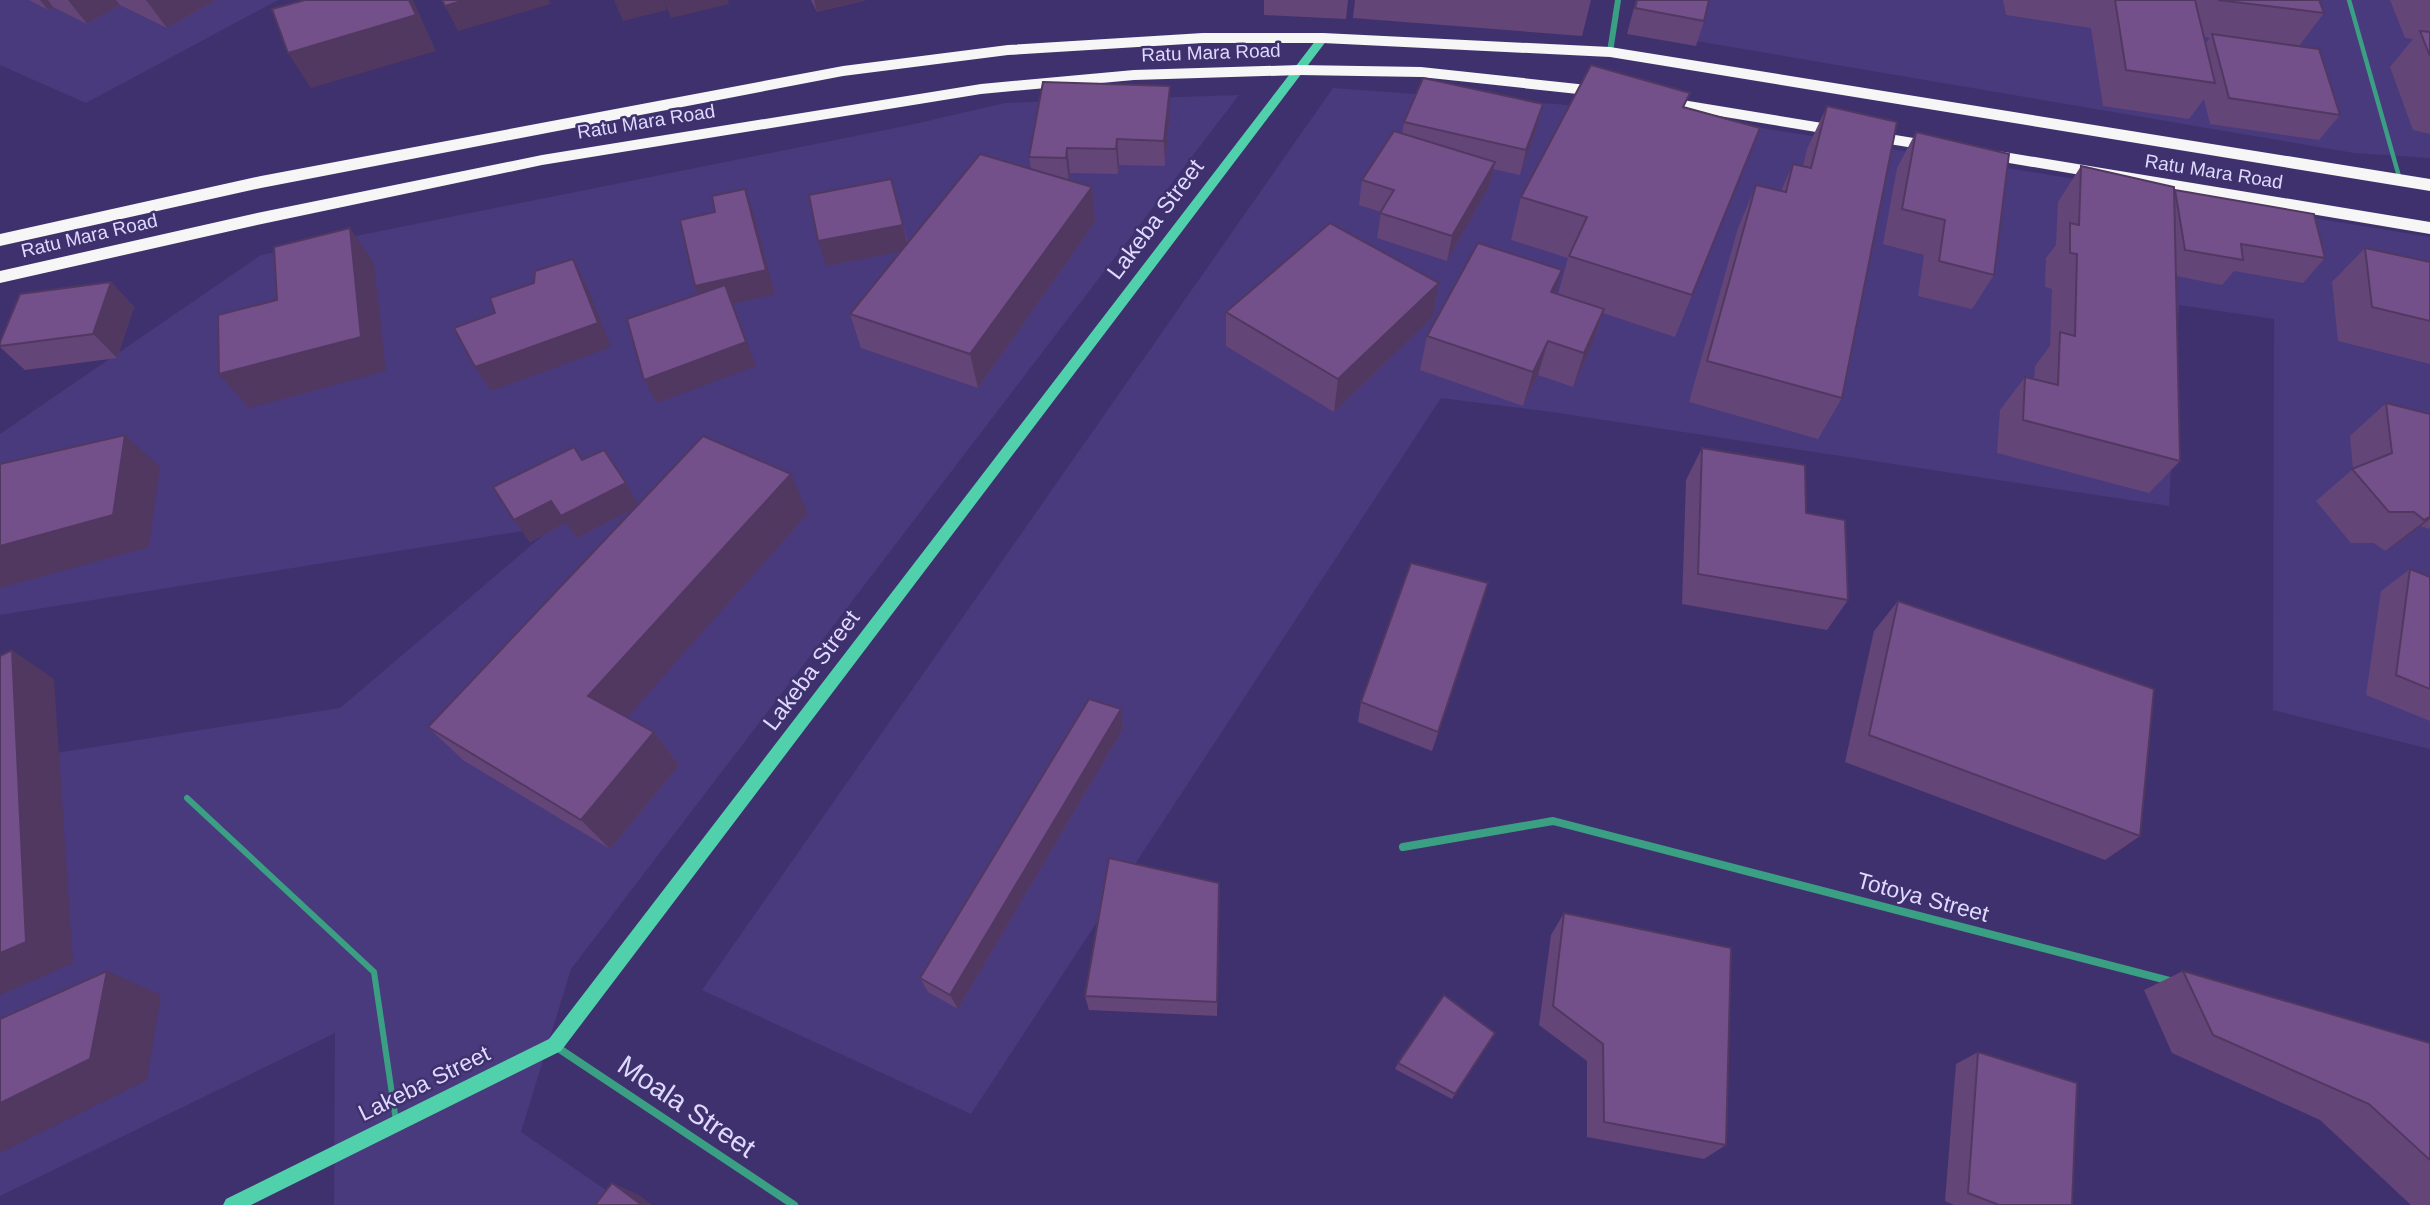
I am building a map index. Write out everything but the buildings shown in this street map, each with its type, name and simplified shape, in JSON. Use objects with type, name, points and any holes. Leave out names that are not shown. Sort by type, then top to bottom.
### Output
[{"type":"highway","name":"Ratu Mara Road","points":[[0,240],[261,182],[868,67],[1008,50],[1203,38],[1324,38],[1616,80],[2430,185]]},
{"type":"highway","name":"Ratu Mara Road","points":[[0,277],[257,219],[542,160],[669,137],[981,89],[1134,75],[1299,71],[1421,72],[1616,80],[1958,150],[2430,228]]},
{"type":"main road","name":"Lakeba Street","points":[[232,1205],[555,1045],[1324,38]]},
{"type":"street","points":[[1616,80],[1618,0]]},
{"type":"street","name":"Totoya Street","points":[[1403,847],[1553,821],[2187,986]]},
{"type":"street","name":"Moala Street","points":[[555,1045],[794,1205]]},
{"type":"lane","points":[[2349,0],[2400,180]]},
{"type":"lane","points":[[187,798],[374,972],[396,1124]]},
{"type":"shaded area","points":[[0,0],[278,0],[86,103],[0,65]]},
{"type":"shaded area","points":[[1653,0],[2430,0],[2430,158],[2354,153],[1649,33]]},
{"type":"shaded area","points":[[1333,88],[1664,112],[2430,237],[2430,749],[2273,710],[2274,319],[2179,305],[2169,506],[1552,412],[1441,398],[971,1114],[702,990]]},
{"type":"shaded area","points":[[1239,95],[571,969],[521,1132],[628,1205],[334,1205],[335,1033],[0,1196],[0,762],[340,708],[554,526],[0,615],[0,434],[261,255],[910,125],[1005,103]]}]
